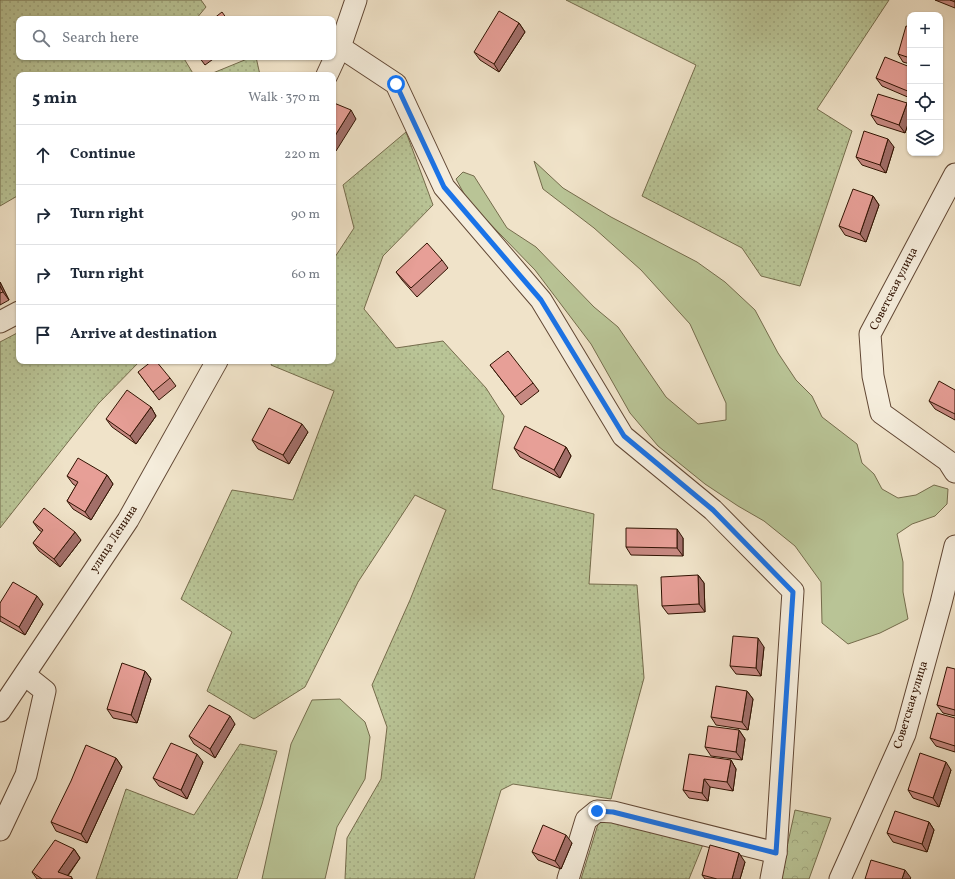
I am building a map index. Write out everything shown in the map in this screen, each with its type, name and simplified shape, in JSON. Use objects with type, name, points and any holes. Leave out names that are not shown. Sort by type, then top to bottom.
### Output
[{"type":"street","points":[[336,56],[356,0]]},
{"type":"street","points":[[340,48],[396,84],[444,187],[541,300],[624,436],[713,510],[793,592],[776,853],[771,879]]},
{"type":"street","points":[[328,72],[334,60]]},
{"type":"street","name":"Советская улица","points":[[955,174],[870,334],[873,376],[882,413],[948,461],[955,472]]},
{"type":"street","points":[[0,322],[16,314]]},
{"type":"street","name":"улица Ленина","points":[[0,711],[128,520],[215,364]]},
{"type":"street","name":"Советская улица","points":[[840,879],[905,734],[955,546]]},
{"type":"street","points":[[0,830],[26,774],[45,691],[25,675]]},
{"type":"street","points":[[568,879],[586,820],[597,811],[613,812],[776,853]]},
{"type":"green space","points":[[0,0],[201,0],[206,7],[198,16],[16,16],[16,60],[185,60],[192,72],[16,72],[16,197],[0,206]]},
{"type":"green space","points":[[566,0],[889,0],[817,109],[852,131],[800,286],[761,276],[742,248],[642,196],[696,65]]},
{"type":"green space","points":[[245,60],[257,60],[259,72],[215,72]]},
{"type":"green space","points":[[406,132],[433,205],[383,256],[364,309],[396,348],[443,341],[486,388],[504,416],[492,489],[594,514],[589,584],[637,585],[644,678],[611,799],[513,784],[501,790],[474,879],[345,879],[347,838],[381,779],[387,727],[372,685],[410,600],[446,510],[415,495],[358,582],[305,687],[254,719],[207,691],[232,632],[181,599],[232,490],[293,500],[334,391],[271,365],[336,364],[336,255],[354,228],[343,185]]},
{"type":"green space","points":[[534,161],[563,188],[611,217],[697,262],[725,282],[755,310],[778,353],[796,380],[812,396],[822,417],[857,444],[862,463],[874,474],[882,489],[898,498],[916,495],[934,485],[948,489],[947,504],[935,516],[912,524],[897,534],[903,562],[903,592],[908,619],[880,633],[848,644],[822,623],[821,582],[795,546],[764,521],[705,484],[658,446],[630,413],[591,344],[535,270],[468,201],[456,179],[463,172],[474,176],[507,228],[536,247],[594,307],[618,327],[666,397],[698,424],[726,420],[726,403],[690,324],[641,270],[594,228],[543,189]]},
{"type":"green space","points":[[16,334],[16,364],[137,364],[98,404],[0,528],[0,342]]},
{"type":"green space","points":[[340,699],[365,722],[370,737],[365,779],[337,827],[325,879],[262,879],[291,744],[312,700]]},
{"type":"green space","points":[[240,744],[277,751],[262,804],[237,879],[96,879],[126,789],[194,815]]},
{"type":"green space","points":[[795,810],[831,818],[809,879],[780,879]]},
{"type":"green space","points":[[613,818],[704,842],[689,879],[581,879],[599,821]]},
{"type":"building","points":[[499,11],[519,23],[494,64],[474,52]]},
{"type":"building","points":[[222,12],[225,16],[217,16]]},
{"type":"building","points":[[906,26],[907,26],[907,57],[898,54]]},
{"type":"building","points":[[885,57],[907,66],[907,91],[876,78]]},
{"type":"building","points":[[878,94],[907,103],[899,125],[871,115]]},
{"type":"building","points":[[336,104],[351,110],[336,134]]},
{"type":"building","points":[[864,131],[888,139],[880,165],[856,157]]},
{"type":"building","points":[[853,189],[873,196],[860,234],[839,226]]},
{"type":"building","points":[[427,243],[442,260],[411,288],[396,272]]},
{"type":"building","points":[[0,286],[3,292],[0,293]]},
{"type":"building","points":[[508,351],[533,383],[515,397],[490,365]]},
{"type":"building","points":[[148,364],[158,364],[170,378],[153,392],[138,372]]},
{"type":"building","points":[[939,381],[955,390],[955,414],[929,401]]},
{"type":"building","points":[[127,390],[151,407],[130,436],[106,419]]},
{"type":"building","points":[[269,408],[302,424],[283,455],[252,440]]},
{"type":"building","points":[[525,426],[566,447],[554,470],[514,448]]},
{"type":"building","points":[[78,458],[107,475],[85,512],[67,501],[78,482],[67,476]]},
{"type":"building","points":[[44,508],[75,532],[54,559],[33,543],[43,530],[33,522]]},
{"type":"building","points":[[626,528],[677,529],[677,548],[626,547]]},
{"type":"building","points":[[698,575],[699,604],[662,606],[661,577]]},
{"type":"building","points":[[13,582],[37,596],[19,627],[0,616],[0,603]]},
{"type":"building","points":[[733,636],[758,638],[756,668],[730,666]]},
{"type":"building","points":[[122,663],[145,671],[131,715],[107,709]]},
{"type":"building","points":[[947,667],[955,669],[955,710],[937,705]]},
{"type":"building","points":[[716,686],[747,691],[742,722],[711,717]]},
{"type":"building","points":[[209,705],[230,716],[210,749],[189,736]]},
{"type":"building","points":[[937,713],[955,718],[955,746],[930,738]]},
{"type":"building","points":[[708,726],[739,730],[736,752],[705,747]]},
{"type":"building","points":[[171,743],[197,754],[181,790],[153,778]]},
{"type":"building","points":[[86,745],[116,758],[81,834],[51,822],[71,781]]},
{"type":"building","points":[[920,753],[946,762],[933,798],[908,790]]},
{"type":"building","points":[[689,754],[731,760],[727,782],[704,779],[702,793],[683,790]]},
{"type":"building","points":[[895,811],[929,822],[922,844],[887,833]]},
{"type":"building","points":[[543,825],[566,835],[555,861],[532,852]]},
{"type":"building","points":[[55,840],[74,849],[58,872],[72,877],[71,879],[42,879],[32,872]]},
{"type":"building","points":[[710,845],[739,853],[732,879],[717,879],[702,875]]},
{"type":"building","points":[[871,860],[905,870],[902,879],[865,879]]},
{"type":"route","points":[[396,84],[444,187],[541,300],[624,436],[713,510],[793,592],[776,853],[613,812],[597,811]]}]
